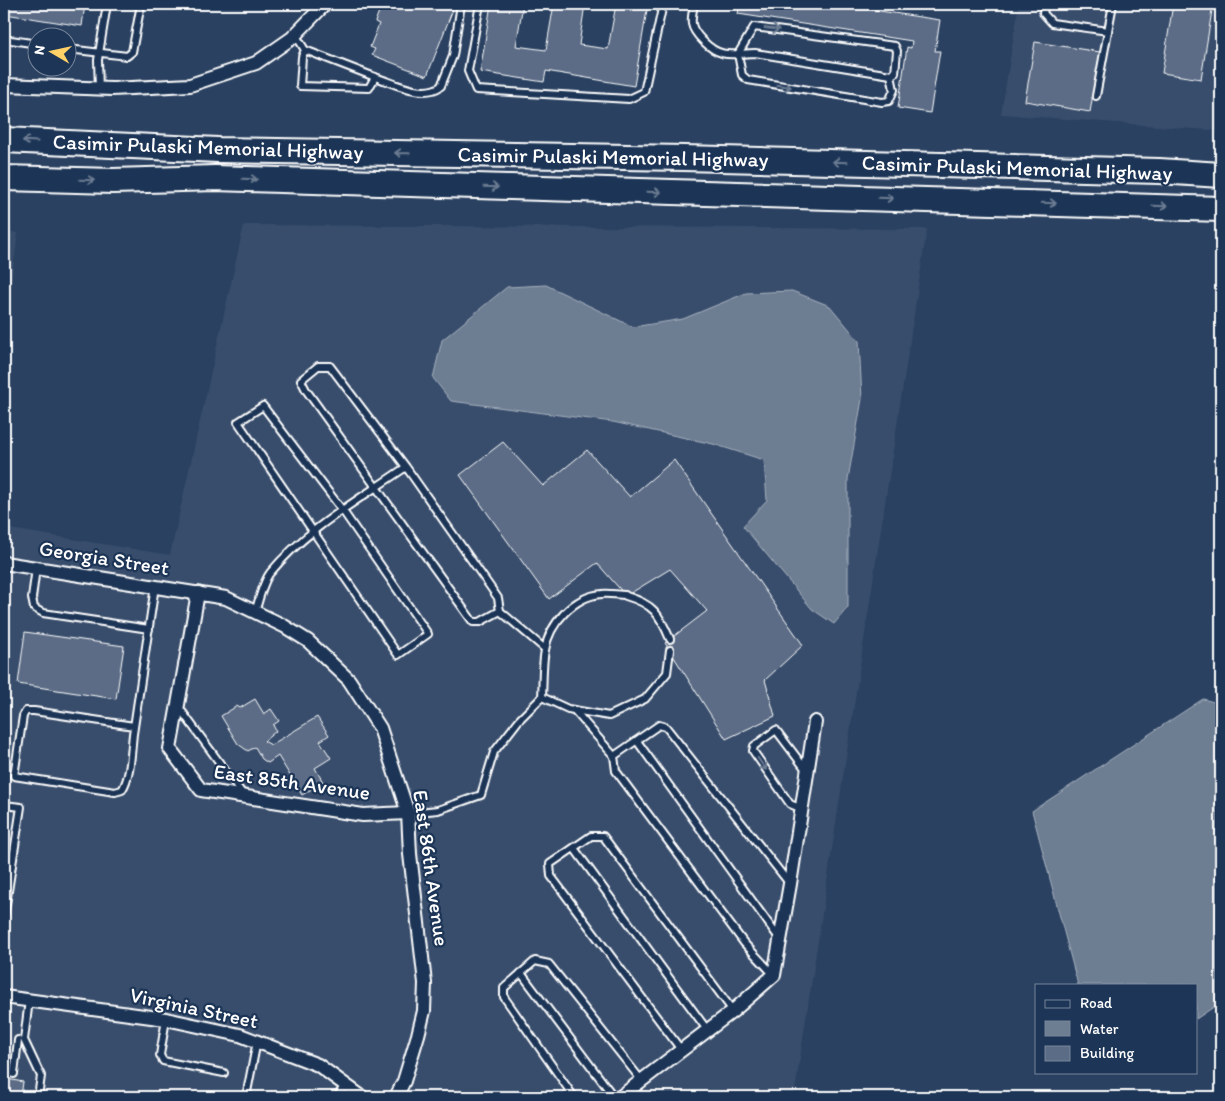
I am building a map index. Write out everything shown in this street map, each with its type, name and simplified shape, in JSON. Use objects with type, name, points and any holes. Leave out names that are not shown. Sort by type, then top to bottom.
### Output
[{"type":"highway","name":"Casimir Pulaski Memorial Highway","points":[[4,140],[218,150],[753,160],[1159,171],[1221,176]]},
{"type":"highway","name":"Casimir Pulaski Memorial Highway","points":[[4,178],[113,180],[215,178],[1221,209]]},
{"type":"street","points":[[4,85],[150,89],[190,85],[256,63],[294,36],[326,4]]},
{"type":"street","name":"Georgia Street","points":[[4,563],[198,593]]},
{"type":"street","name":"East 86th Avenue","points":[[198,593],[226,598],[308,641],[349,680],[380,728],[408,813],[410,854],[425,983],[424,1011],[418,1035],[404,1081],[396,1097]]},
{"type":"street","name":"East 85th Avenue","points":[[198,593],[170,749],[201,790],[363,815],[408,813]]},
{"type":"street","points":[[620,1097],[733,1011],[774,975],[816,722]]},
{"type":"street","name":"Virginia Street","points":[[4,997],[166,1019],[240,1035],[318,1065],[362,1097]]},
{"type":"lane","points":[[98,88],[99,54],[107,4]]},
{"type":"lane","points":[[78,50],[127,56],[132,52],[141,4]]},
{"type":"lane","points":[[294,36],[305,50],[375,77],[420,91],[438,88],[441,86],[453,56],[461,4]]},
{"type":"lane","points":[[480,4],[468,71],[476,90],[629,99],[644,92],[663,4]]},
{"type":"lane","points":[[694,4],[692,24],[699,37],[714,52],[738,54],[755,53],[891,75],[895,73],[897,50],[895,46],[754,27],[738,54],[742,75],[748,80],[882,102],[889,101],[894,90],[891,75]]},
{"type":"lane","points":[[1045,4],[1044,13],[1052,23],[1108,31]]},
{"type":"lane","points":[[1096,96],[1113,4]]},
{"type":"lane","points":[[4,39],[28,43]]},
{"type":"lane","points":[[305,50],[302,57],[300,86],[369,88],[375,77]]},
{"type":"lane","points":[[500,611],[480,622],[473,622],[378,487],[306,390],[301,380],[318,366],[330,366],[406,467],[498,598],[500,611],[545,649]]},
{"type":"lane","points":[[263,406],[343,511],[428,634],[398,655],[312,532],[238,422],[263,406]]},
{"type":"lane","points":[[255,612],[269,574],[312,532],[406,467]]},
{"type":"lane","points":[[36,568],[32,598],[34,608],[43,613],[149,629]]},
{"type":"lane","points":[[134,726],[34,710],[26,711],[14,776],[115,792],[122,790],[126,784],[155,586]]},
{"type":"lane","points":[[408,813],[438,810],[481,795],[494,752],[519,720],[542,697],[545,649],[552,630],[564,612],[581,600],[601,594],[626,595],[644,601],[660,616],[670,639]]},
{"type":"lane","points":[[542,697],[574,710],[609,716],[645,699],[667,673],[670,650]]},
{"type":"lane","points":[[178,706],[245,797]]},
{"type":"lane","points":[[574,710],[614,756],[616,771],[744,943],[774,975]]},
{"type":"lane","points":[[614,756],[658,724],[666,727],[790,884]]},
{"type":"lane","points":[[802,809],[790,804],[753,751],[754,746],[776,730],[808,772]]},
{"type":"lane","points":[[637,741],[780,939]]},
{"type":"lane","points":[[4,805],[21,807],[4,917]]},
{"type":"lane","points":[[682,1051],[551,876],[550,864],[591,836],[603,836],[733,1011]]},
{"type":"lane","points":[[574,848],[708,1030]]},
{"type":"lane","points":[[574,1097],[504,997],[504,988],[535,961],[550,964],[642,1081]]},
{"type":"lane","points":[[521,973],[614,1097]]},
{"type":"lane","points":[[29,1000],[24,1040],[42,1076],[38,1097]]},
{"type":"lane","points":[[166,1019],[160,1055],[163,1061],[224,1073]]},
{"type":"lane","points":[[14,1074],[18,1040]]},
{"type":"lane","points":[[246,1097],[257,1041]]},
{"type":"lane","points":[[337,1097],[345,1085]]},
{"type":"shaded area","points":[[1019,4],[1221,4],[1221,131],[1001,114]]},
{"type":"shaded area","points":[[244,225],[927,229],[794,1097],[4,1097],[4,528],[170,555]]},
{"type":"shaded area","points":[[4,231],[18,233],[4,333]]},
{"type":"water","points":[[546,285],[633,327],[683,319],[746,293],[792,291],[830,306],[859,341],[862,399],[848,479],[848,607],[834,624],[812,609],[743,526],[767,500],[764,460],[713,444],[613,422],[451,401],[433,378],[442,340],[507,287]]},
{"type":"water","points":[[1203,699],[1221,704],[1221,1002],[1198,1018],[1198,984],[1078,984],[1032,811]]},
{"type":"building","points":[[6,4],[85,4],[82,26],[5,14]]},
{"type":"building","points":[[388,4],[455,4],[427,76],[372,55],[375,49],[370,47],[379,24],[375,22],[381,6],[387,8]]},
{"type":"building","points":[[491,4],[523,4],[516,46],[546,50],[554,4],[585,4],[579,45],[608,49],[616,4],[648,4],[634,86],[546,71],[544,82],[480,72]]},
{"type":"building","points":[[740,4],[833,4],[940,20],[935,51],[940,51],[930,113],[898,108],[907,47],[911,48],[912,41],[738,14]]},
{"type":"building","points":[[1173,4],[1213,4],[1201,79],[1162,73]]},
{"type":"building","points":[[1035,42],[1100,52],[1090,112],[1025,101]]},
{"type":"building","points":[[503,442],[543,486],[587,450],[630,497],[674,460],[803,645],[765,680],[775,716],[726,739],[665,643],[707,611],[670,569],[626,596],[597,563],[549,599],[460,475]]},
{"type":"building","points":[[25,632],[124,646],[116,699],[18,684]]},
{"type":"building","points":[[255,699],[264,714],[271,709],[279,721],[273,725],[276,731],[264,741],[271,745],[317,717],[329,735],[320,741],[331,758],[315,768],[323,782],[302,795],[278,756],[268,763],[262,759],[255,747],[248,751],[238,744],[221,716],[237,706],[240,708]]},
{"type":"building","points":[[4,1060],[9,1060],[7,1079],[23,1082],[21,1097],[4,1097]]},
{"type":"building","points":[[271,1092],[304,1097],[270,1097]]}]
